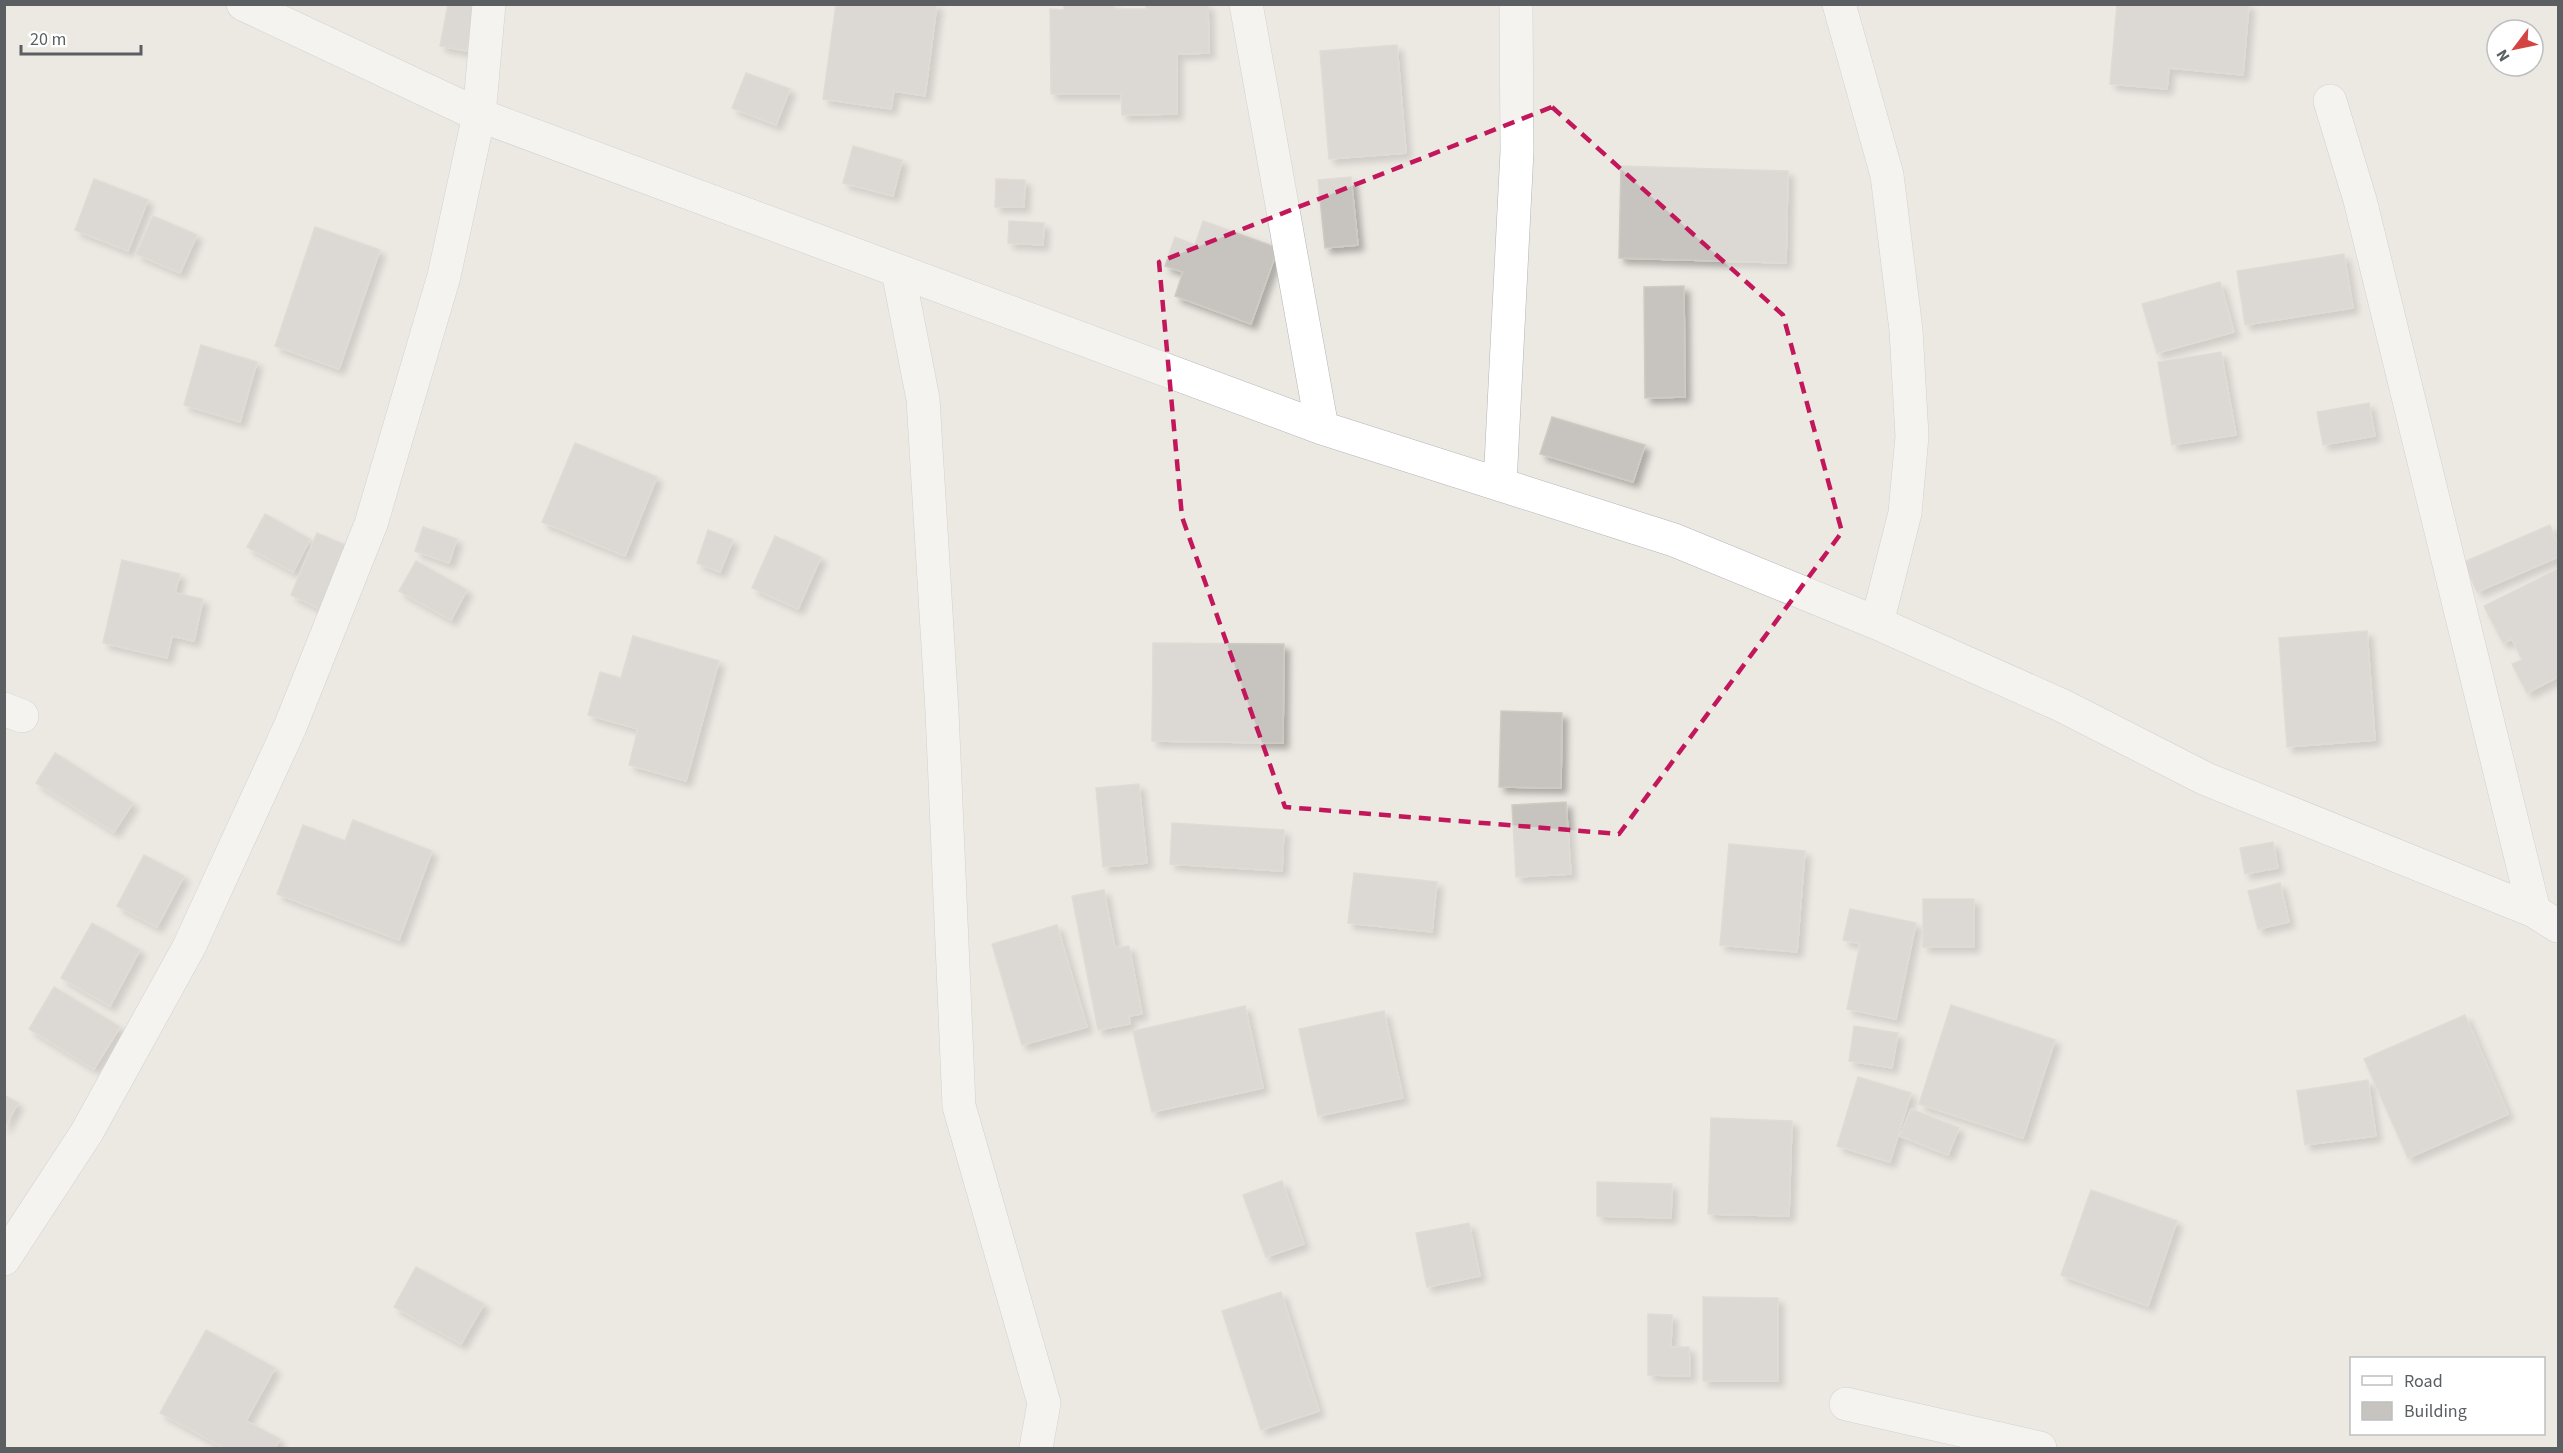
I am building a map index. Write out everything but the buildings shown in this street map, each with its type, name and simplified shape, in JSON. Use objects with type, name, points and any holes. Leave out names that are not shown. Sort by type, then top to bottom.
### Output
[{"type":"street","points":[[243,4],[479,115],[1322,428],[1674,540],[1877,623],[2061,705],[2206,779],[2546,919]]},
{"type":"street","points":[[4,1259],[87,1132],[189,947],[290,727],[371,524],[444,276],[479,115],[489,4]]},
{"type":"street","points":[[1246,4],[1322,428]]},
{"type":"street","points":[[1500,484],[1517,151],[1516,4]]},
{"type":"street","points":[[1839,4],[1887,175],[1906,330],[1912,436],[1905,513],[1877,623]]},
{"type":"street","points":[[2330,101],[2360,200],[2546,919]]},
{"type":"street","points":[[898,271],[923,399],[942,711],[959,1106],[1044,1403],[1036,1449]]},
{"type":"street","points":[[1846,1404],[2040,1449]]},
{"type":"highlighted area","points":[[1552,107],[1783,315],[1842,532],[1619,834],[1285,807],[1182,517],[1159,262]]}]
